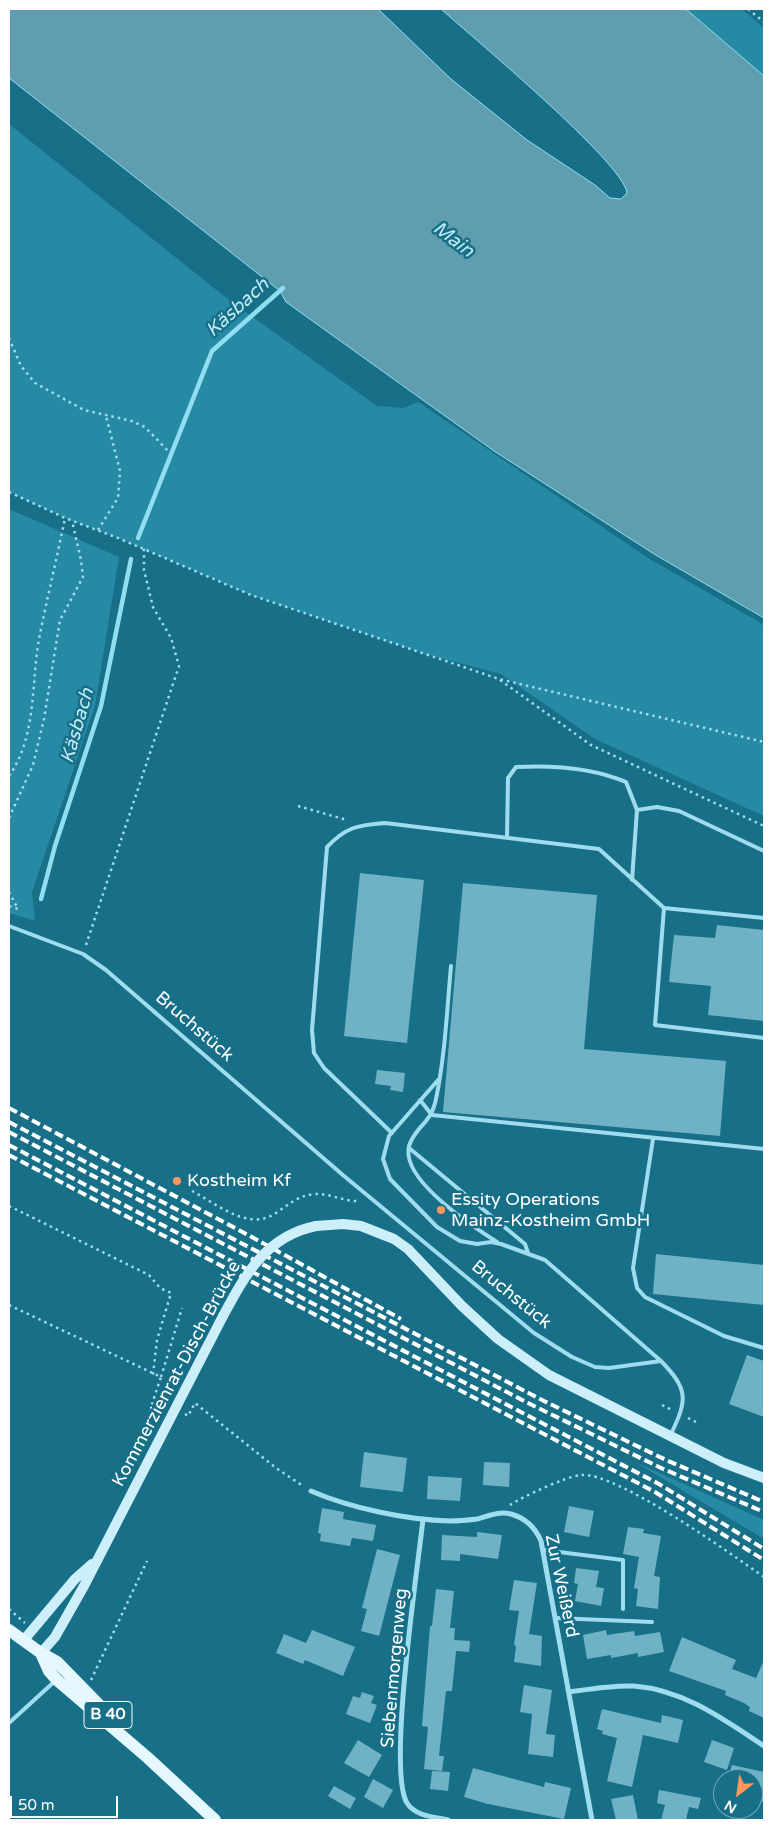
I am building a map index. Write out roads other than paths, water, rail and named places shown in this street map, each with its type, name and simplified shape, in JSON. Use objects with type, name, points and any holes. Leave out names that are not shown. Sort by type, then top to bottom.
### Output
[{"type":"main road","name":"B 40","points":[[9,1630],[41,1653],[69,1669],[148,1758],[215,1820]]},
{"type":"main road","points":[[41,1653],[49,1671],[57,1680],[148,1758]]},
{"type":"street","name":"Kommerzienrat-Disch-Brücke","points":[[41,1653],[55,1637],[98,1558],[223,1316],[250,1268],[262,1254],[291,1234],[316,1226],[343,1224],[361,1226],[394,1239],[415,1256],[476,1319],[522,1357],[549,1375],[724,1463],[764,1478]]},
{"type":"street","points":[[311,1491],[328,1498],[365,1508],[423,1519]]},
{"type":"street","name":"Zur Weißerd","points":[[423,1519],[450,1521],[477,1519],[498,1512],[520,1517],[537,1531],[543,1550],[592,1820]]},
{"type":"street","name":"Siebenmorgenweg","points":[[419,1813],[407,1804],[404,1796],[400,1763],[402,1714],[423,1519]]},
{"type":"street","name":"Kommerzienrat-Disch-Brücke","points":[[23,1641],[75,1579],[98,1558]]},
{"type":"street","points":[[569,1692],[633,1686],[673,1694],[710,1711],[764,1746]]},
{"type":"street","points":[[418,1820],[419,1813],[448,1820]]},
{"type":"lane","points":[[507,838],[508,778],[516,767],[539,766],[607,774],[626,782],[637,810],[632,880]]},
{"type":"lane","points":[[637,810],[657,807],[679,811],[764,852]]},
{"type":"lane","points":[[392,1133],[324,1068],[314,1053],[312,1030],[327,847],[341,833],[361,824],[385,823],[599,848],[664,908],[764,918]]},
{"type":"lane","points":[[664,908],[655,1025],[764,1038]]},
{"type":"lane","name":"Bruchstück","points":[[9,926],[83,954],[106,970],[344,1176],[534,1333],[572,1357],[595,1367],[609,1368],[661,1361]]},
{"type":"lane","points":[[451,966],[439,1079],[432,1115],[411,1140],[408,1153],[410,1165],[432,1192],[466,1221],[501,1244]]},
{"type":"lane","points":[[439,1079],[392,1133],[383,1159],[390,1179],[437,1227],[460,1241],[478,1244],[491,1242],[501,1244],[545,1260],[661,1361],[678,1378],[683,1392],[681,1414],[670,1437]]},
{"type":"lane","points":[[420,1100],[432,1115],[653,1139],[764,1148]]},
{"type":"lane","points":[[653,1139],[633,1268],[637,1288],[645,1297],[724,1336],[764,1348]]},
{"type":"lane","points":[[409,1148],[525,1244],[528,1253]]},
{"type":"lane","points":[[543,1550],[622,1560],[623,1609]]},
{"type":"lane","points":[[555,1618],[652,1622]]},
{"type":"lane","points":[[9,1723],[69,1669]]},
{"type":"water","name":"Main","points":[[9,9],[378,9],[451,79],[527,140],[595,185],[610,198],[621,199],[627,193],[619,177],[601,155],[544,100],[441,9],[686,9],[764,76],[764,618],[654,554],[494,451],[286,302],[280,291],[9,78]]},
{"type":"waterway","name":"Käsbach","points":[[138,538],[212,351],[283,288]]},
{"type":"waterway","name":"Käsbach","points":[[41,899],[55,846],[101,706],[131,559]]},
{"type":"railway","points":[[9,1108],[250,1236],[401,1319]]},
{"type":"railway","points":[[9,1122],[544,1401],[666,1460],[764,1502]]},
{"type":"railway","points":[[9,1132],[526,1402],[661,1468],[764,1512]]},
{"type":"railway","points":[[9,1145],[659,1484],[764,1549]]},
{"type":"railway","points":[[9,1155],[655,1492],[764,1560]]},
{"type":"place","name":"Kostheim Kf","points":[[177,1181]]},
{"type":"place","name":"Essity Operations Mainz-Kostheim GmbH","points":[[441,1210]]}]
